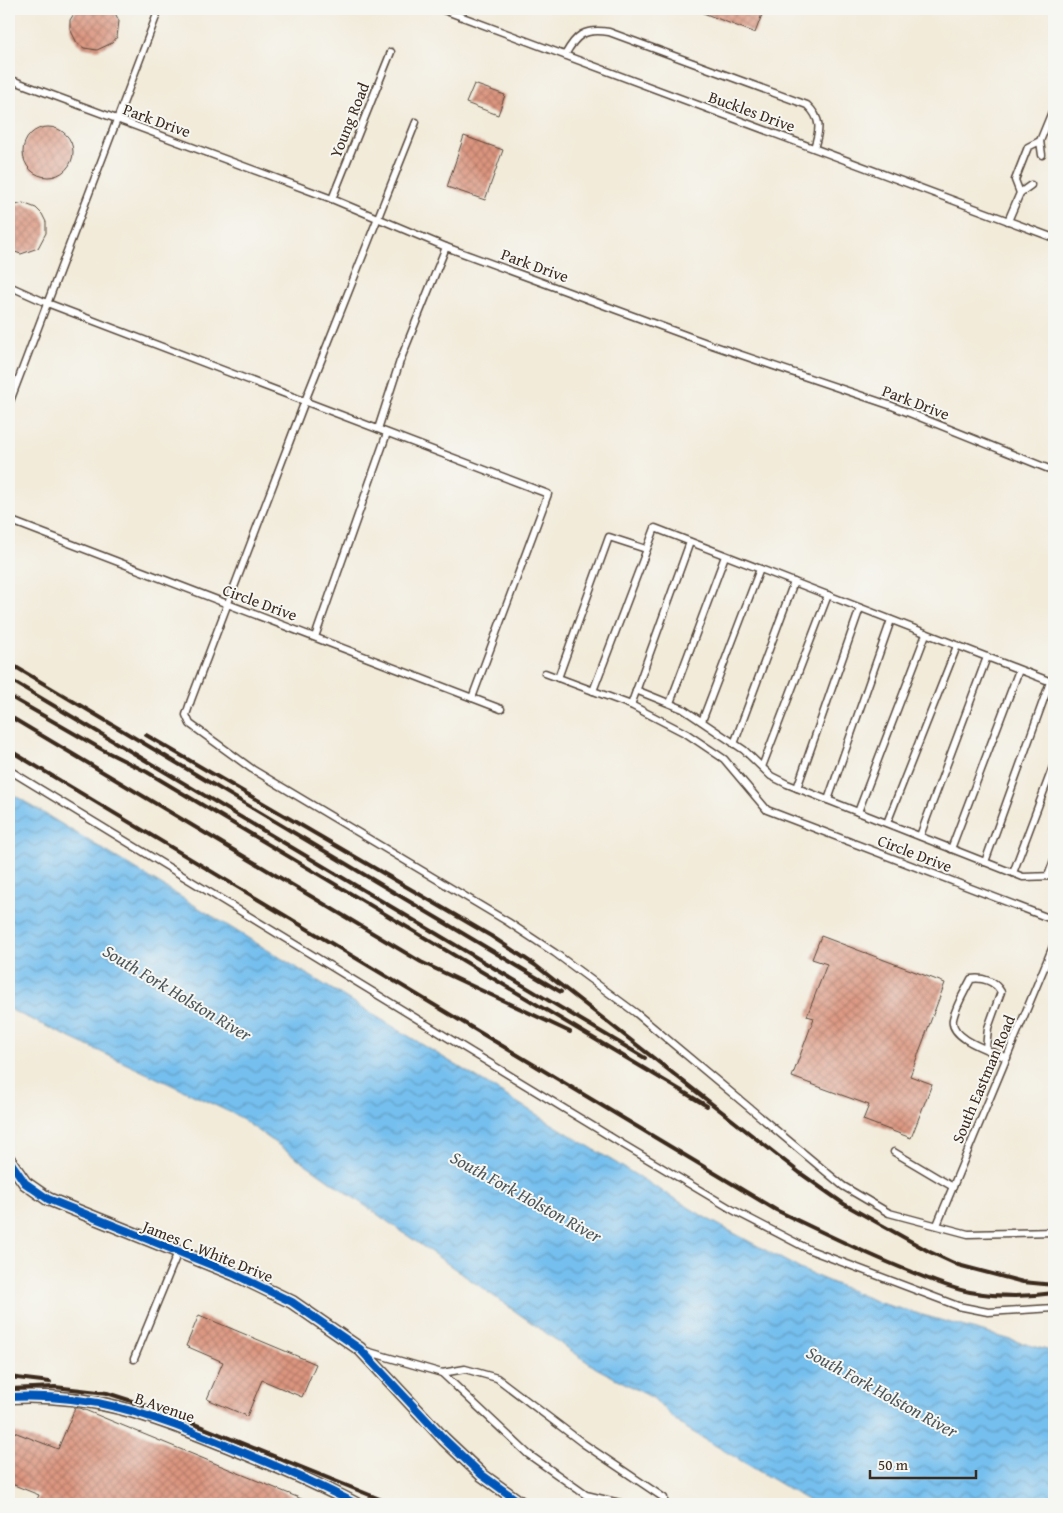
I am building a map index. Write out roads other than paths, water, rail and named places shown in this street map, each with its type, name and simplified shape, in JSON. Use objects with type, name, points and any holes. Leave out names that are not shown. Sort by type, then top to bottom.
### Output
[{"type":"street","name":"James C. White Drive","points":[[9,1160],[25,1183],[42,1196],[261,1286],[292,1302],[360,1349],[444,1439],[482,1475],[522,1504]]},
{"type":"street","name":"B Avenue","points":[[9,1397],[44,1396],[117,1406],[154,1416],[304,1476],[356,1504]]},
{"type":"lane","points":[[9,404],[116,119],[131,87],[159,9]]},
{"type":"lane","name":"Buckles Drive","points":[[441,9],[1054,238]]},
{"type":"lane","points":[[565,56],[574,40],[581,35],[594,30],[608,32],[807,105],[816,113],[820,124],[814,148]]},
{"type":"lane","name":"Young Road","points":[[332,199],[391,52]]},
{"type":"lane","name":"Park Drive","points":[[9,79],[332,199],[446,247],[712,345],[892,406],[1054,471]]},
{"type":"lane","points":[[1042,155],[1040,141],[1054,107]]},
{"type":"lane","points":[[416,122],[305,401],[189,707],[186,715],[190,724],[252,769],[508,922],[556,953],[636,1013],[843,1186],[889,1213],[968,1234],[1054,1232]]},
{"type":"lane","points":[[1020,193],[1015,180],[1024,155],[1028,147],[1040,141]]},
{"type":"lane","points":[[1008,221],[1020,193],[1031,185]]},
{"type":"lane","points":[[378,429],[400,361],[446,247]]},
{"type":"lane","points":[[9,286],[47,303],[548,494],[472,698]]},
{"type":"lane","points":[[315,637],[387,433]]},
{"type":"lane","name":"Circle Drive","points":[[9,520],[501,709]]},
{"type":"lane","points":[[593,691],[655,528],[1052,682],[985,862]]},
{"type":"lane","points":[[558,678],[609,537],[646,549]]},
{"type":"lane","points":[[545,673],[631,705],[690,542]]},
{"type":"lane","points":[[670,704],[725,556]]},
{"type":"lane","points":[[702,721],[760,569]]},
{"type":"lane","points":[[734,744],[794,582]]},
{"type":"lane","points":[[762,767],[828,595]]},
{"type":"lane","points":[[797,788],[860,608]]},
{"type":"lane","points":[[828,800],[891,620]]},
{"type":"lane","points":[[858,812],[926,634]]},
{"type":"lane","points":[[887,823],[957,646]]},
{"type":"lane","points":[[920,836],[986,657]]},
{"type":"lane","points":[[951,849],[1019,670]]},
{"type":"lane","points":[[636,690],[670,704],[702,721],[734,744],[771,776],[797,788],[1023,877],[1051,876],[1054,860]]},
{"type":"lane","name":"Circle Drive","points":[[631,705],[687,734],[724,759],[767,810],[1054,920]]},
{"type":"lane","points":[[1013,873],[1054,764]]},
{"type":"lane","points":[[9,770],[619,1142],[733,1210],[810,1250],[958,1306],[988,1312],[1054,1308]]},
{"type":"lane","name":"South Eastman Road","points":[[937,1226],[1054,944]]},
{"type":"lane","points":[[986,1048],[988,1028],[1001,992],[997,985],[980,978],[971,979],[953,1020],[954,1028],[962,1038],[1007,1058]]},
{"type":"lane","points":[[894,1152],[953,1187]]},
{"type":"lane","points":[[134,1359],[178,1252]]},
{"type":"lane","points":[[360,1349],[442,1373],[466,1369],[497,1378],[584,1444],[664,1498],[664,1504]]},
{"type":"lane","points":[[442,1373],[528,1454],[586,1495],[624,1504]]},
{"type":"water","name":"South Fork Holston River","points":[[9,792],[706,1218],[802,1270],[880,1303],[1054,1352],[1054,1504],[814,1504],[681,1425],[653,1398],[596,1368],[236,1115],[9,1009]]},
{"type":"railway","points":[[9,663],[561,992]]},
{"type":"railway","points":[[9,679],[645,1058]]},
{"type":"railway","points":[[9,696],[103,750],[147,772],[707,1106]]},
{"type":"railway","points":[[9,716],[421,962],[570,1032]]},
{"type":"railway","points":[[146,735],[491,936],[535,965],[800,1173],[844,1204],[930,1252],[958,1265],[1023,1282],[1054,1285]]},
{"type":"railway","points":[[9,750],[776,1210],[875,1257],[954,1288],[980,1294],[1002,1296],[1054,1293]]},
{"type":"railway","points":[[9,1377],[50,1382]]},
{"type":"railway","points":[[9,1389],[55,1387],[107,1393],[160,1410],[392,1504]]},
{"type":"railway","points":[[9,1501],[16,1504]]}]
